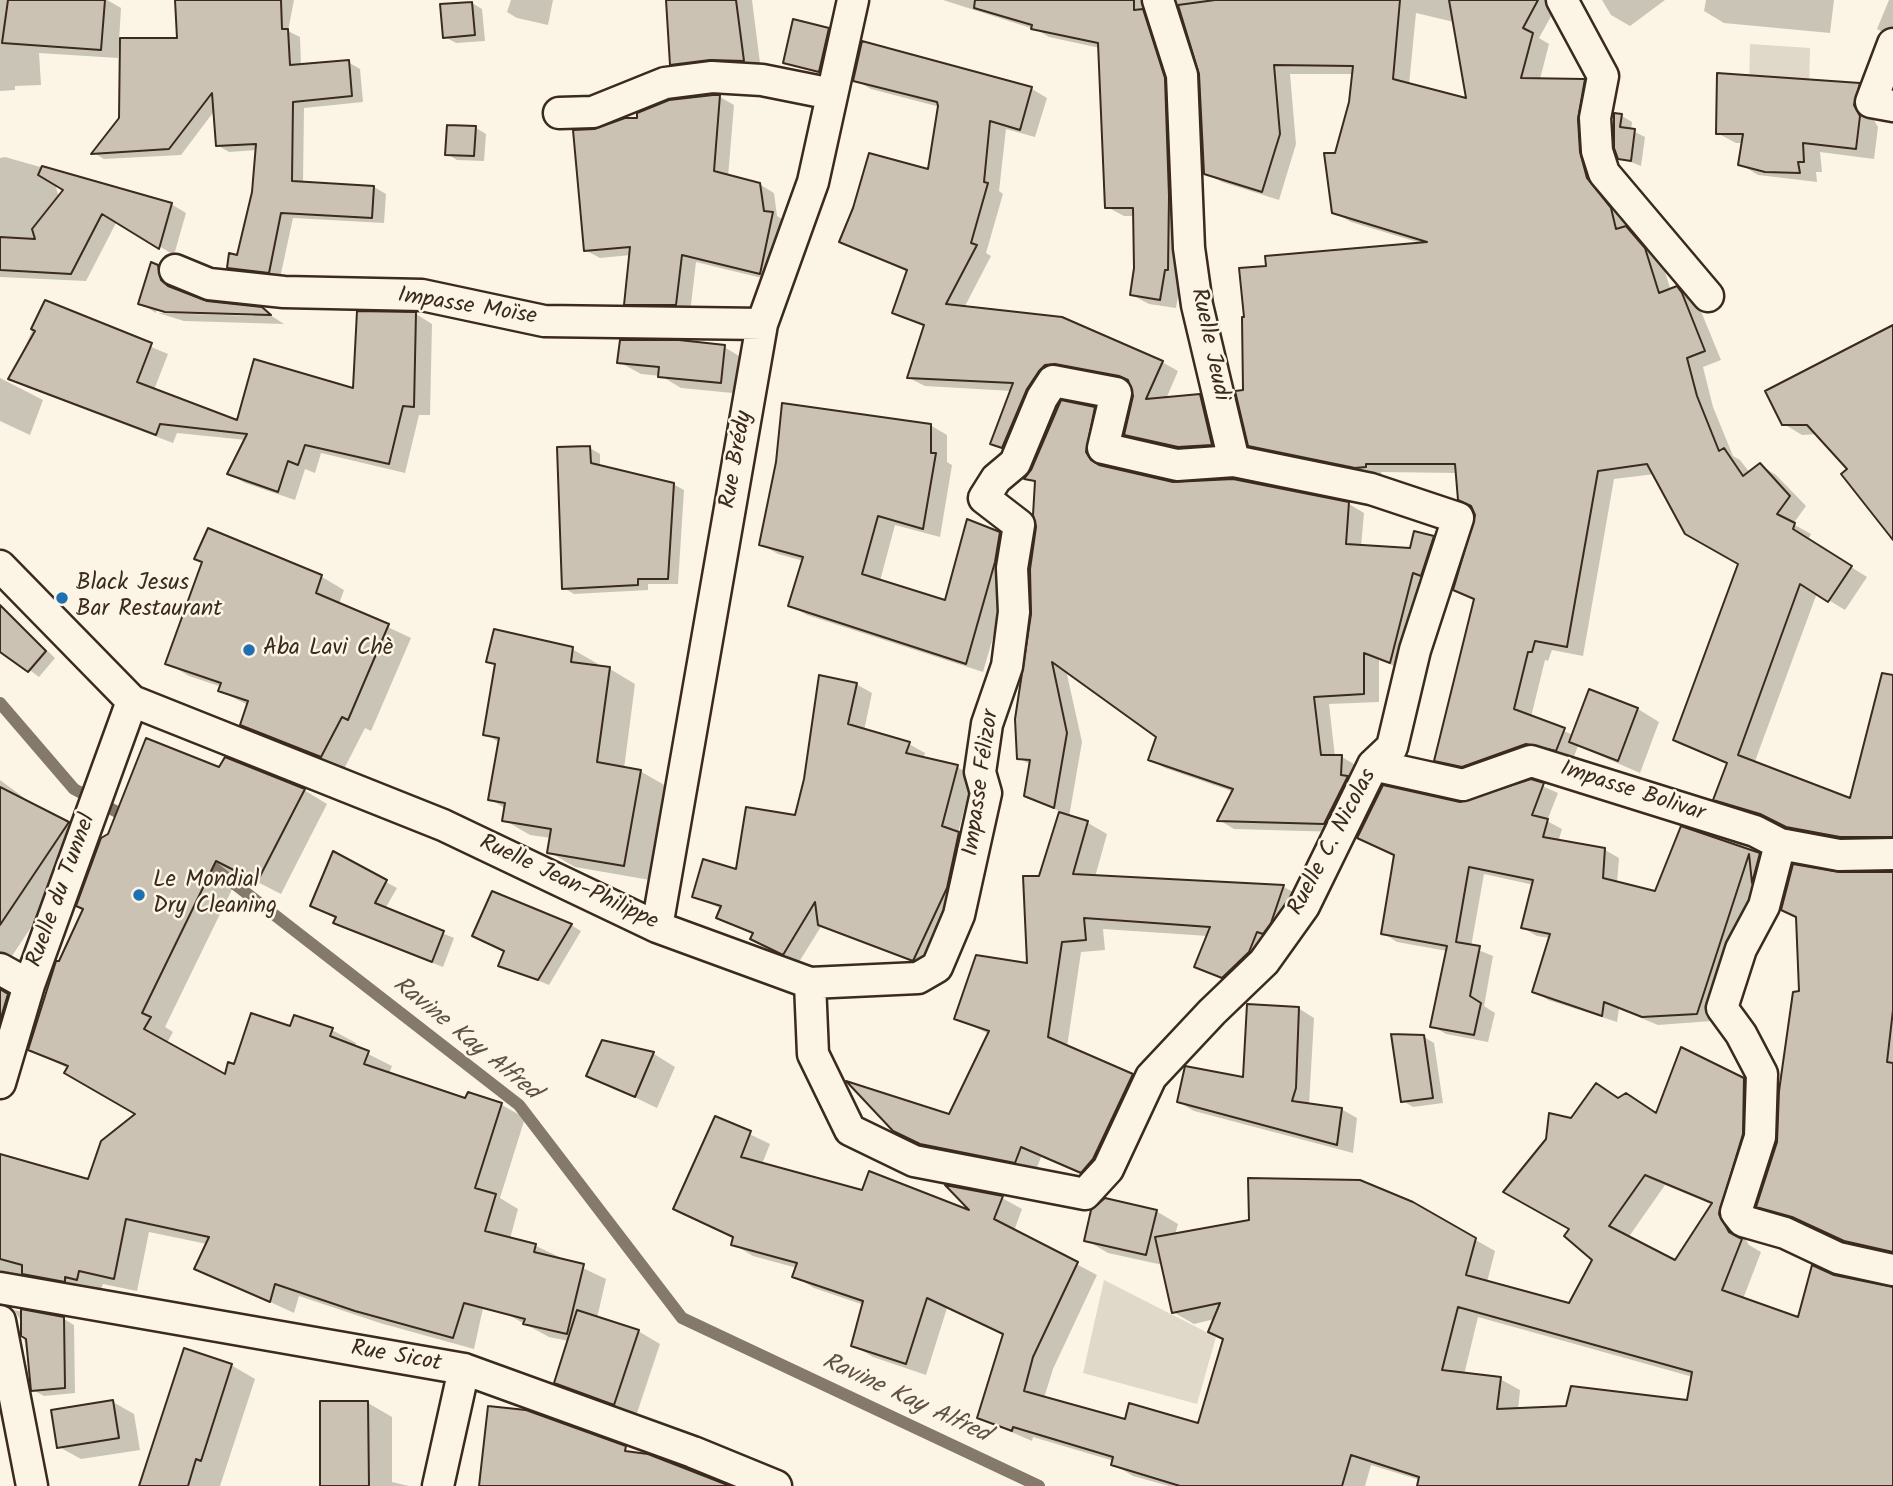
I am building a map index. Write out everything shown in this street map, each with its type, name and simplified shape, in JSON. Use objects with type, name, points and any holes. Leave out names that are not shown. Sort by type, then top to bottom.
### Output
[{"type":"street","name":"Rue Brédy","points":[[657,927],[762,324],[813,182],[853,0]]},
{"type":"street","name":"Ruelle Jeudi","points":[[1158,0],[1182,75],[1189,248],[1197,305],[1234,461]]},
{"type":"street","points":[[1562,0],[1593,52],[1603,76],[1595,118],[1597,150],[1604,173],[1708,296]]},
{"type":"street","points":[[1893,44],[1871,102],[1893,106]]},
{"type":"street","points":[[559,113],[593,112],[665,83],[712,78],[762,80],[832,94]]},
{"type":"street","name":"Impasse Moïse","points":[[174,270],[209,284],[284,292],[422,295],[544,321],[762,324]]},
{"type":"street","name":"Impasse Félizor","points":[[810,984],[918,978],[937,967],[959,915],[986,793],[980,772],[987,724],[1007,666],[1014,612],[1012,568],[1019,524],[984,498],[996,479],[1015,463],[1042,398],[1053,382],[1116,393],[1102,449],[1177,465],[1234,461]]},
{"type":"street","name":"Ruelle C. Nicolas","points":[[810,984],[813,1054],[850,1130],[915,1161],[1085,1194],[1108,1169],[1151,1077],[1264,962],[1304,906],[1329,860],[1373,765],[1392,747],[1415,650],[1458,518],[1371,489],[1234,461]]},
{"type":"street","name":"Ruelle Jean-Philippe","points":[[0,566],[132,701],[443,825],[657,927],[810,984]]},
{"type":"street","name":"Ruelle du Tunnel","points":[[0,1083],[29,985],[132,701]]},
{"type":"street","name":"Impasse Bolivar","points":[[1373,765],[1463,785],[1531,761],[1755,831],[1780,844],[1839,855],[1893,854]]},
{"type":"street","points":[[1780,844],[1764,906],[1741,949],[1722,1008],[1741,1034],[1762,1074],[1760,1137],[1736,1212],[1743,1221],[1785,1233],[1838,1258],[1893,1270]]},
{"type":"street","points":[[0,969],[29,985]]},
{"type":"street","name":"Rue Sicot","points":[[0,1287],[464,1369],[693,1452],[776,1486]]},
{"type":"street","points":[[0,1321],[32,1486]]},
{"type":"street","points":[[438,1486],[464,1369]]},
{"type":"shaded area","points":[[1750,44],[1810,48],[1809,91],[1749,89]]},
{"type":"shaded area","points":[[1104,1280],[1216,1337],[1197,1404],[1083,1373]]},
{"type":"building","points":[[8,0],[105,0],[101,50],[2,43]]},
{"type":"building","points":[[175,0],[281,0],[282,29],[288,29],[290,65],[349,60],[352,96],[293,102],[292,181],[374,186],[372,218],[281,213],[269,273],[227,268],[229,253],[237,255],[252,192],[256,144],[216,146],[212,93],[169,149],[91,154],[119,118],[120,38],[177,38]]},
{"type":"building","points":[[666,0],[736,0],[744,61],[710,60],[670,65]]},
{"type":"building","points":[[975,0],[1134,0],[1134,10],[1143,9],[1165,78],[1169,196],[1168,270],[1165,270],[1160,300],[1130,295],[1134,268],[1133,208],[1105,208],[1098,43],[1031,29],[1032,25],[974,8]]},
{"type":"building","points":[[1215,0],[1400,0],[1393,79],[1466,98],[1449,0],[1538,0],[1523,28],[1533,33],[1521,78],[1585,79],[1578,119],[1580,152],[1587,178],[1611,208],[1616,229],[1626,226],[1645,248],[1659,293],[1677,286],[1682,293],[1705,351],[1687,358],[1697,396],[1719,451],[1724,448],[1743,476],[1760,463],[1790,496],[1777,514],[1795,523],[1793,529],[1852,566],[1828,602],[1800,584],[1738,755],[1850,798],[1882,673],[1893,675],[1893,837],[1840,837],[1786,827],[1760,814],[1713,800],[1727,763],[1673,740],[1738,564],[1685,534],[1647,464],[1598,471],[1567,647],[1535,641],[1532,652],[1528,652],[1514,709],[1565,728],[1556,751],[1526,744],[1462,767],[1434,761],[1474,599],[1453,590],[1475,515],[1471,506],[1458,500],[1455,464],[1366,464],[1366,467],[1355,468],[1248,446],[1235,391],[1243,390],[1244,317],[1239,268],[1266,266],[1265,256],[1427,242],[1332,213],[1324,153],[1335,153],[1349,102],[1353,66],[1274,65],[1280,134],[1262,192],[1204,174],[1199,74],[1178,5]]},
{"type":"building","points":[[472,2],[475,35],[443,38],[440,4]]},
{"type":"building","points":[[793,19],[829,28],[819,72],[783,63]]},
{"type":"building","points":[[862,41],[1032,87],[1020,130],[990,121],[984,182],[988,183],[971,243],[977,245],[946,304],[1062,317],[1163,361],[1146,399],[1200,394],[1212,445],[1178,447],[1124,435],[1133,396],[1128,380],[1055,364],[1045,365],[1027,389],[1002,448],[990,444],[1013,383],[907,378],[924,325],[892,313],[907,270],[839,242],[853,208],[869,153],[928,169],[938,106],[937,102],[853,81]]},
{"type":"building","points":[[1717,73],[1860,83],[1854,105],[1860,116],[1856,149],[1803,143],[1804,162],[1798,162],[1800,173],[1765,172],[1738,165],[1743,134],[1716,134]]},
{"type":"building","points":[[720,95],[714,171],[760,183],[764,211],[773,212],[760,274],[682,255],[676,305],[624,305],[630,247],[584,251],[573,130],[594,129],[625,118],[637,118],[637,113],[669,100]]},
{"type":"building","points":[[1614,113],[1622,114],[1620,127],[1635,129],[1631,161],[1618,159],[1614,148]]},
{"type":"building","points":[[447,125],[476,126],[474,156],[445,155]]},
{"type":"building","points":[[42,166],[172,203],[159,249],[102,214],[71,274],[0,270],[0,237],[35,239],[32,229],[63,190],[38,175]]},
{"type":"building","points":[[151,262],[158,265],[161,280],[168,286],[207,301],[262,307],[271,315],[165,312],[138,304]]},
{"type":"building","points":[[45,300],[152,343],[137,382],[237,420],[254,359],[353,388],[357,311],[416,312],[414,407],[403,406],[389,464],[305,445],[298,465],[288,461],[278,492],[227,474],[247,434],[160,424],[156,435],[8,379],[35,331],[31,329]]},
{"type":"building","points":[[1893,325],[1893,540],[1841,474],[1847,469],[1807,425],[1782,425],[1765,391]]},
{"type":"building","points":[[620,340],[679,340],[725,345],[721,383],[658,377],[659,367],[617,363]]},
{"type":"building","points":[[1061,400],[1095,407],[1086,452],[1091,460],[1099,465],[1173,482],[1233,479],[1349,502],[1346,544],[1410,548],[1414,531],[1434,536],[1421,576],[1413,573],[1390,663],[1364,653],[1364,694],[1314,697],[1321,755],[1342,755],[1341,775],[1348,776],[1324,824],[1217,821],[1233,789],[1148,760],[1156,737],[1052,662],[1067,733],[1054,808],[1024,796],[1030,760],[1017,759],[1015,719],[1031,614],[1030,569],[1036,527],[1033,515],[1035,481],[1024,479],[1031,470]]},
{"type":"building","points":[[782,403],[931,424],[931,453],[936,453],[923,529],[878,516],[862,574],[945,600],[967,519],[1000,532],[995,562],[966,664],[788,606],[803,557],[759,545],[776,462]]},
{"type":"building","points":[[590,446],[591,463],[674,483],[668,579],[638,579],[638,585],[562,589],[557,447]]},
{"type":"building","points":[[208,528],[322,575],[316,593],[389,624],[348,720],[342,717],[321,757],[240,725],[248,701],[218,691],[221,683],[165,664],[202,562],[194,559]]},
{"type":"building","points":[[0,605],[46,651],[28,672],[0,652]]},
{"type":"building","points":[[494,629],[573,647],[571,662],[610,667],[597,762],[641,770],[624,866],[547,853],[551,829],[502,821],[505,803],[488,800],[499,738],[483,735],[495,664],[486,662]]},
{"type":"building","points":[[819,675],[857,683],[848,724],[910,742],[906,753],[958,765],[942,826],[959,832],[947,888],[913,961],[818,925],[815,902],[783,955],[750,939],[753,933],[716,918],[721,906],[692,897],[703,859],[736,869],[746,807],[795,815],[804,779]]},
{"type":"building","points":[[1589,689],[1638,708],[1618,761],[1569,742]]},
{"type":"building","points":[[146,738],[219,767],[225,757],[305,789],[257,882],[216,861],[142,1013],[151,1017],[144,1029],[225,1074],[228,1062],[234,1064],[251,1013],[290,1026],[294,1015],[333,1028],[330,1036],[369,1051],[364,1064],[465,1098],[468,1092],[502,1103],[475,1188],[496,1194],[485,1231],[536,1244],[534,1252],[584,1264],[567,1334],[523,1324],[525,1319],[464,1303],[453,1338],[355,1311],[275,1284],[270,1302],[194,1269],[209,1237],[126,1219],[114,1279],[79,1271],[77,1280],[65,1277],[65,1282],[22,1274],[22,1265],[0,1259],[0,1154],[88,1179],[101,1141],[135,1114],[64,1073],[68,1066],[28,1050],[56,961],[59,961],[83,909],[76,906],[101,838],[108,834]]},
{"type":"building","points":[[1531,779],[1544,783],[1532,815],[1548,819],[1543,837],[1605,848],[1603,878],[1655,891],[1681,826],[1760,853],[1752,883],[1749,854],[1697,1014],[1642,1017],[1604,1002],[1602,1016],[1532,992],[1550,934],[1521,928],[1533,880],[1469,867],[1456,942],[1480,946],[1470,996],[1481,1003],[1474,1035],[1430,1027],[1447,946],[1381,934],[1394,855],[1357,838],[1383,785],[1460,802]]},
{"type":"building","points":[[0,787],[69,822],[0,925]]},
{"type":"building","points":[[1059,812],[1088,821],[1073,874],[1284,885],[1271,923],[1263,934],[1257,932],[1249,952],[1222,978],[1194,967],[1210,927],[1084,918],[1086,940],[1062,942],[1048,1037],[1133,1074],[1093,1159],[1081,1173],[1021,1147],[1015,1163],[920,1144],[893,1131],[846,1081],[949,1114],[989,1031],[954,1019],[976,955],[1027,963],[1023,876],[1039,876]]},
{"type":"building","points":[[333,851],[387,880],[375,903],[444,931],[432,962],[333,923],[336,917],[310,906]]},
{"type":"building","points":[[1793,864],[1839,872],[1893,872],[1893,1010],[1887,1062],[1893,1063],[1893,1252],[1844,1241],[1792,1217],[1756,1207],[1777,1142],[1779,1091],[1793,992],[1799,991],[1796,917],[1781,910]]},
{"type":"building","points":[[492,891],[572,924],[538,980],[498,966],[504,951],[472,936]]},
{"type":"building","points":[[0,989],[8,994],[0,1021]]},
{"type":"building","points":[[1247,1004],[1299,1007],[1296,1088],[1292,1101],[1342,1108],[1337,1145],[1177,1102],[1185,1066],[1243,1077]]},
{"type":"building","points":[[1391,1034],[1424,1035],[1433,1098],[1401,1102]]},
{"type":"building","points":[[602,1040],[654,1052],[635,1097],[586,1076]]},
{"type":"building","points":[[1681,1047],[1744,1078],[1743,1134],[1719,1214],[1729,1232],[1742,1239],[1722,1290],[1798,1317],[1812,1265],[1834,1275],[1893,1287],[1893,1486],[1417,1486],[1419,1477],[1351,1455],[1342,1486],[1180,1486],[1111,1465],[1113,1457],[1013,1427],[1012,1431],[977,1418],[1003,1334],[927,1298],[906,1364],[851,1346],[863,1301],[792,1277],[797,1263],[731,1245],[733,1237],[673,1209],[715,1116],[751,1131],[741,1157],[862,1190],[869,1171],[969,1210],[945,1185],[1003,1196],[994,1219],[1078,1262],[1033,1357],[1024,1391],[1125,1419],[1129,1403],[1198,1423],[1223,1339],[1208,1332],[1220,1303],[1172,1313],[1155,1237],[1249,1220],[1248,1178],[1360,1180],[1413,1202],[1476,1238],[1466,1275],[1569,1303],[1592,1260],[1564,1236],[1569,1229],[1503,1192],[1546,1139],[1549,1113],[1571,1118],[1596,1083],[1618,1098],[1626,1093],[1656,1113]],"holes":[[[1645,1175],[1712,1203],[1675,1260],[1609,1226]],[[1458,1307],[1692,1372],[1687,1400],[1571,1386],[1566,1406],[1497,1409],[1501,1377],[1442,1370]]]},
{"type":"building","points":[[1105,1198],[1157,1210],[1146,1255],[1084,1241],[1091,1210]]},
{"type":"building","points":[[21,1309],[64,1317],[65,1388],[31,1391],[26,1339],[21,1336]]},
{"type":"building","points":[[577,1310],[639,1330],[614,1405],[554,1383]]},
{"type":"building","points":[[184,1348],[232,1364],[201,1461],[196,1459],[188,1486],[139,1486]]},
{"type":"building","points":[[113,1400],[119,1438],[57,1448],[51,1410]]},
{"type":"building","points":[[320,1401],[368,1401],[369,1486],[320,1486]]},
{"type":"building","points":[[488,1406],[526,1410],[626,1446],[625,1451],[648,1454],[730,1486],[479,1486]]},
{"type":"waterway","name":"Ravine Kay Alfred","points":[[0,703],[74,789],[132,820]]},
{"type":"waterway","name":"Ravine Kay Alfred","points":[[200,857],[519,1105],[682,1318],[1039,1486]]},
{"type":"place","name":"Black Jesus Bar Restaurant","points":[[62,598]]},
{"type":"place","name":"Aba Lavi Chè","points":[[249,650]]},
{"type":"place","name":"Le Mondial Dry Cleaning","points":[[139,895]]}]
